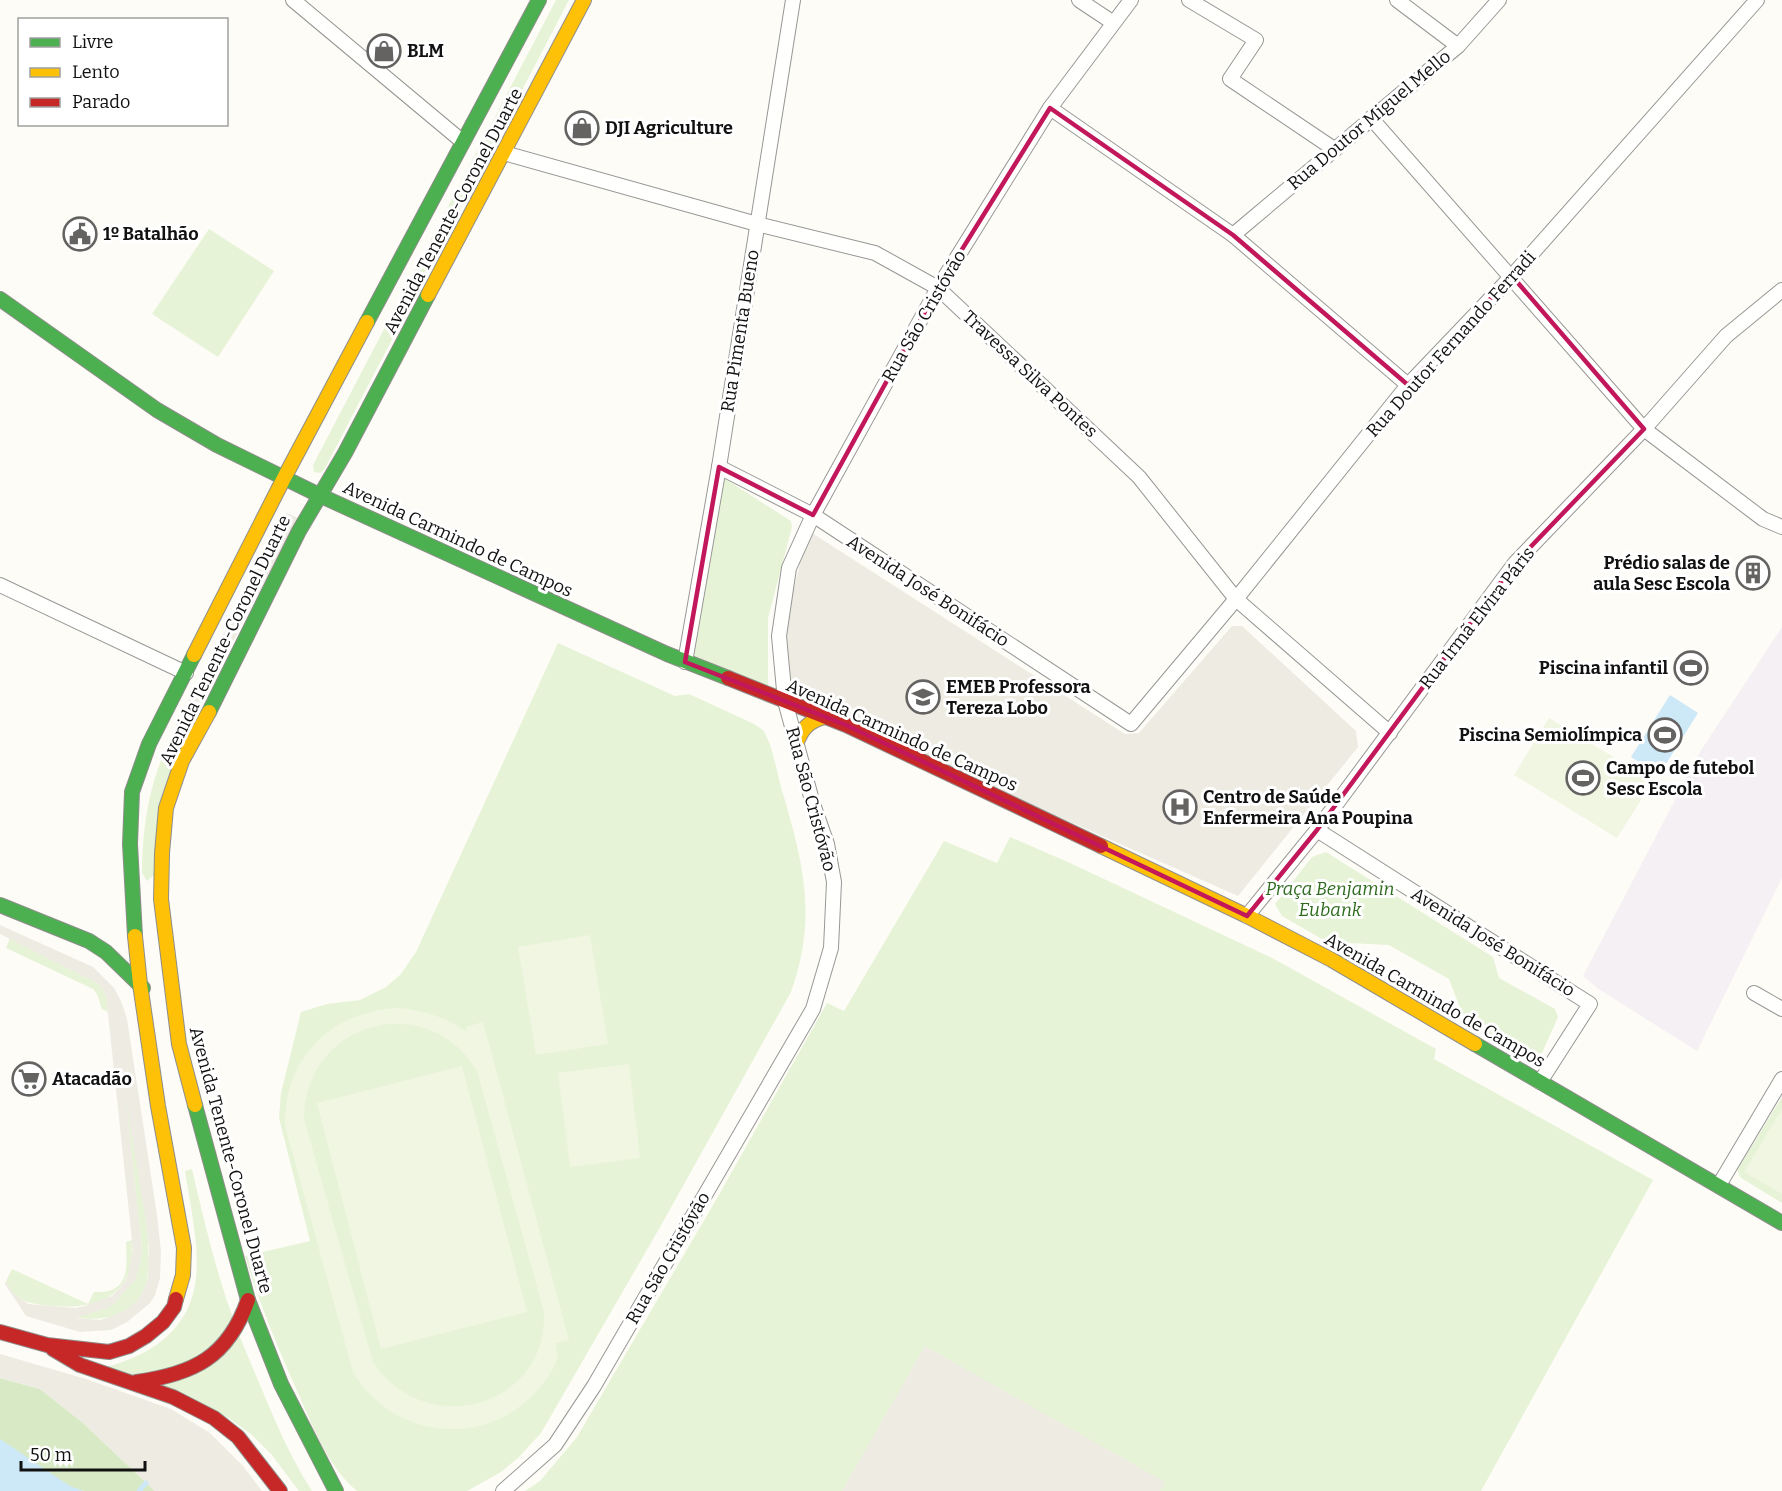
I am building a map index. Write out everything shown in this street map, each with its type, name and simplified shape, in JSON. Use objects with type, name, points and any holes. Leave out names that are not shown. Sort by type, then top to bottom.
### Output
[{"type":"main road","name":"Avenida Tenente-Coronel Duarte","points":[[47,1345],[109,1352],[129,1346],[163,1322],[174,1307],[183,1275],[184,1248],[158,1106],[133,911],[130,844],[132,792],[149,744],[284,478],[539,0]]},
{"type":"main road","name":"Avenida Tenente-Coronel Duarte","points":[[336,1491],[281,1384],[248,1300],[179,1044],[161,899],[166,808],[182,761],[319,495],[345,453],[584,0]]},
{"type":"main road","name":"Avenida Carmindo de Campos","points":[[0,299],[157,410],[217,445],[319,495],[685,662],[825,717],[1247,916],[1332,960],[1782,1223]]},
{"type":"main road","points":[[796,744],[807,722],[825,717]]},
{"type":"main road","points":[[141,984],[161,899]]},
{"type":"main road","points":[[0,905],[89,941],[106,952],[141,984],[179,1044]]},
{"type":"main road","points":[[133,1382],[174,1376],[190,1370],[203,1361],[234,1332],[248,1300]]},
{"type":"main road","points":[[0,1332],[47,1345],[80,1365],[173,1397],[214,1418],[238,1437],[280,1491]]},
{"type":"main road","points":[[238,1437],[258,1446],[295,1491]]},
{"type":"street","points":[[293,0],[463,142]]},
{"type":"street","name":"Rua Pimenta Bueno","points":[[685,662],[719,467],[793,0]]},
{"type":"street","points":[[1079,0],[1112,22]]},
{"type":"street","name":"Rua São Cristóvão","points":[[503,1491],[555,1445],[594,1386],[813,1010],[831,948],[834,882],[827,844],[785,701],[779,636],[789,568],[813,515],[938,288],[1050,108],[1112,22],[1131,0]]},
{"type":"street","points":[[1189,0],[1256,40],[1230,79],[1334,149]]},
{"type":"street","points":[[1397,0],[1458,46]]},
{"type":"street","name":"Rua Doutor Miguel Mello","points":[[1233,235],[1458,46],[1499,0]]},
{"type":"street","name":"Rua Doutor Fernando Ferradi","points":[[1131,724],[1236,599],[1408,385],[1512,276],[1757,0]]},
{"type":"street","points":[[1050,108],[1233,235],[1408,385]]},
{"type":"street","points":[[1371,118],[1644,429],[1763,519],[1782,528]]},
{"type":"street","name":"Travessa Silva Pontes","points":[[504,153],[757,224],[875,253],[938,288],[1139,477],[1236,599],[1390,733]]},
{"type":"street","name":"Rua Irmã Elvira Páris","points":[[1247,916],[1317,830],[1515,563],[1644,429],[1726,336],[1782,290]]},
{"type":"street","name":"Avenida José Bonifácio","points":[[719,467],[813,515],[1131,724]]},
{"type":"street","points":[[0,585],[186,673]]},
{"type":"street","name":"Avenida José Bonifácio","points":[[1317,830],[1590,1004],[1540,1082]]},
{"type":"street","points":[[1754,993],[1782,1009]]},
{"type":"street","points":[[1719,1185],[1782,1079]]},
{"type":"highlighted area","points":[[1050,108],[1233,235],[1408,385],[1512,276],[1644,429],[1515,563],[1317,830],[1247,916],[846,725],[685,662],[719,467],[813,515],[938,288]]},
{"type":"shaded area","points":[[287,513],[298,518],[186,731],[176,725]]},
{"type":"shaded area","points":[[812,533],[1125,734],[1139,733],[1232,626],[1242,626],[1356,731],[1358,747],[1238,896],[789,698],[785,625],[805,543]]},
{"type":"shaded area","points":[[1782,627],[1782,878],[1697,1051],[1597,988],[1583,976],[1700,752]]},
{"type":"shaded area","points":[[0,925],[93,967],[114,988],[127,1019],[157,1215],[161,1252],[160,1278],[150,1303],[127,1322],[111,1330],[80,1332],[26,1316],[5,1284],[6,1281],[12,1292],[28,1304],[75,1308],[85,1306],[112,1296],[121,1287],[127,1278],[133,1250],[106,995],[99,984],[0,934]],"holes":[[[126,1100],[149,1249],[148,1278],[138,1300],[126,1310],[101,1320],[75,1318],[107,1308],[115,1303],[135,1280],[139,1268],[142,1250]]]},
{"type":"shaded area","points":[[925,1346],[1165,1482],[1160,1491],[842,1491]]},
{"type":"shaded area","points":[[0,1354],[86,1379],[171,1409],[210,1433],[243,1466],[262,1491],[155,1491],[82,1422],[40,1389],[0,1378]]},
{"type":"green space","points":[[556,0],[569,0],[324,470],[320,473],[314,472],[313,465]]},
{"type":"green space","points":[[209,229],[274,271],[218,357],[152,314]]},
{"type":"green space","points":[[722,477],[791,521],[792,527],[768,618],[768,693],[693,660]]},
{"type":"green space","points":[[558,643],[675,696],[689,694],[763,730],[774,758],[801,865],[806,914],[799,964],[791,992],[659,1229],[541,1433],[519,1457],[501,1472],[467,1491],[357,1491],[338,1470],[316,1433],[269,1325],[245,1256],[310,1241],[279,1118],[281,1093],[301,1012],[327,1004],[360,1000],[386,987],[401,974],[416,952]]},
{"type":"green space","name":"Campo de futebol Sesc Escola","points":[[1549,718],[1653,781],[1617,838],[1514,775]]},
{"type":"green space","points":[[176,725],[186,731],[172,761],[154,875],[147,881],[142,873],[144,832],[150,797],[160,762]]},
{"type":"green space","points":[[1010,837],[1274,959],[1436,1049],[1434,1059],[1653,1180],[1481,1491],[525,1491],[540,1481],[577,1437],[716,1200],[827,1003],[844,1011],[944,841],[997,863]]},
{"type":"green space","name":"Praça Benjamin Eubank","points":[[1326,852],[1493,957],[1499,978],[1555,1009],[1558,1017],[1542,1053],[1525,1055],[1465,1021],[1449,979],[1389,945],[1327,942],[1282,916],[1275,904],[1312,857]]},
{"type":"green space","points":[[590,935],[608,1044],[536,1055],[518,947]]},
{"type":"green space","points":[[10,938],[99,984],[106,995],[108,1012],[102,1009],[93,989],[6,948]]},
{"type":"green space","points":[[397,1008],[416,1010],[442,1018],[467,1032],[466,1027],[483,1022],[569,1340],[556,1343],[557,1355],[554,1367],[533,1395],[512,1412],[488,1423],[463,1429],[437,1428],[413,1422],[390,1411],[369,1394],[353,1372],[285,1126],[287,1102],[293,1079],[302,1060],[332,1029],[373,1011]],"holes":[[[388,1024],[402,1024],[440,1034],[461,1050],[477,1071],[544,1312],[540,1345],[526,1371],[505,1391],[480,1403],[451,1406],[422,1401],[395,1386],[373,1362],[304,1119],[310,1084],[327,1055],[354,1034]]]},
{"type":"green space","points":[[629,1064],[640,1158],[570,1167],[558,1073]]},
{"type":"green space","points":[[462,1066],[527,1312],[381,1349],[317,1103]]},
{"type":"green space","points":[[124,1085],[147,1221],[148,1273],[144,1290],[131,1307],[123,1312],[93,1319],[72,1317],[107,1308],[139,1268],[142,1250]]},
{"type":"green space","points":[[1782,1097],[1782,1203],[1741,1178],[1737,1170]]},
{"type":"green space","points":[[1782,1109],[1782,1194],[1744,1172]]},
{"type":"green space","points":[[192,1169],[212,1250],[234,1322],[279,1430],[312,1491],[299,1491],[271,1454],[251,1434],[227,1417],[96,1369],[130,1359],[159,1343],[172,1332],[190,1303],[195,1285],[197,1258],[185,1171]]},
{"type":"green space","points":[[132,1240],[129,1273],[113,1294],[101,1301],[88,1305],[72,1306],[33,1303],[14,1294],[6,1281],[12,1269],[88,1304],[94,1292],[114,1289],[120,1284],[126,1270],[126,1242]]},
{"type":"green space","points":[[0,1378],[40,1389],[82,1422],[155,1491],[84,1491],[70,1487],[9,1446],[0,1439]]},
{"type":"water","name":"Piscina Semiolímpica","points":[[1670,695],[1698,713],[1659,775],[1631,757]]},
{"type":"water","points":[[0,1439],[70,1486],[84,1491],[0,1491]]},
{"type":"waterway","points":[[139,1491],[146,1483]]},
{"type":"traffic: fast","points":[[367,322],[539,0]]},
{"type":"traffic: fast","points":[[209,712],[299,531],[345,453],[428,295]]},
{"type":"traffic: fast","points":[[0,299],[157,410],[217,445],[319,495]]},
{"type":"traffic: fast","points":[[319,495],[667,654],[728,678]]},
{"type":"traffic: fast","points":[[135,936],[130,844],[132,792],[149,744],[194,655]]},
{"type":"traffic: fast","points":[[0,905],[89,941],[106,952],[143,988]]},
{"type":"traffic: fast","points":[[1475,1044],[1782,1223]]},
{"type":"traffic: fast","points":[[195,1105],[248,1300],[281,1384],[336,1491]]},
{"type":"traffic: slow","points":[[428,295],[584,0]]},
{"type":"traffic: slow","points":[[194,655],[367,322]]},
{"type":"traffic: slow","points":[[195,1105],[179,1044],[161,899],[162,853],[166,808],[182,761],[209,712]]},
{"type":"traffic: slow","points":[[796,744],[806,726],[825,717]]},
{"type":"traffic: slow","points":[[1101,846],[1247,916],[1332,960],[1475,1044]]},
{"type":"traffic: slow","points":[[135,936],[158,1106],[184,1248],[183,1275],[176,1299]]},
{"type":"traffic: jam","points":[[728,678],[846,725],[1101,846]]},
{"type":"traffic: jam","points":[[0,1332],[47,1345],[109,1352],[129,1346],[146,1336],[163,1322],[174,1307],[176,1299]]},
{"type":"traffic: jam","points":[[136,1382],[175,1374],[192,1368],[206,1359],[230,1336],[248,1300]]},
{"type":"traffic: jam","points":[[53,1349],[80,1365],[173,1397],[214,1418],[238,1437],[280,1491]]},
{"type":"place","name":"BLM","points":[[384,51]]},
{"type":"place","name":"DJI Agriculture","points":[[582,128]]},
{"type":"place","name":"1º Batalhão","points":[[80,234]]},
{"type":"place","name":"Prédio salas de aula Sesc Escola","points":[[1753,573]]},
{"type":"place","name":"Piscina infantil","points":[[1691,668]]},
{"type":"place","name":"EMEB Professora Tereza Lobo","points":[[923,697]]},
{"type":"place","name":"Piscina Semiolímpica","points":[[1665,735]]},
{"type":"place","name":"Campo de futebol Sesc Escola","points":[[1583,778]]},
{"type":"place","name":"Centro de Saúde Enfermeira Ana Poupina","points":[[1180,807]]},
{"type":"place","name":"Atacadão","points":[[29,1079]]}]
